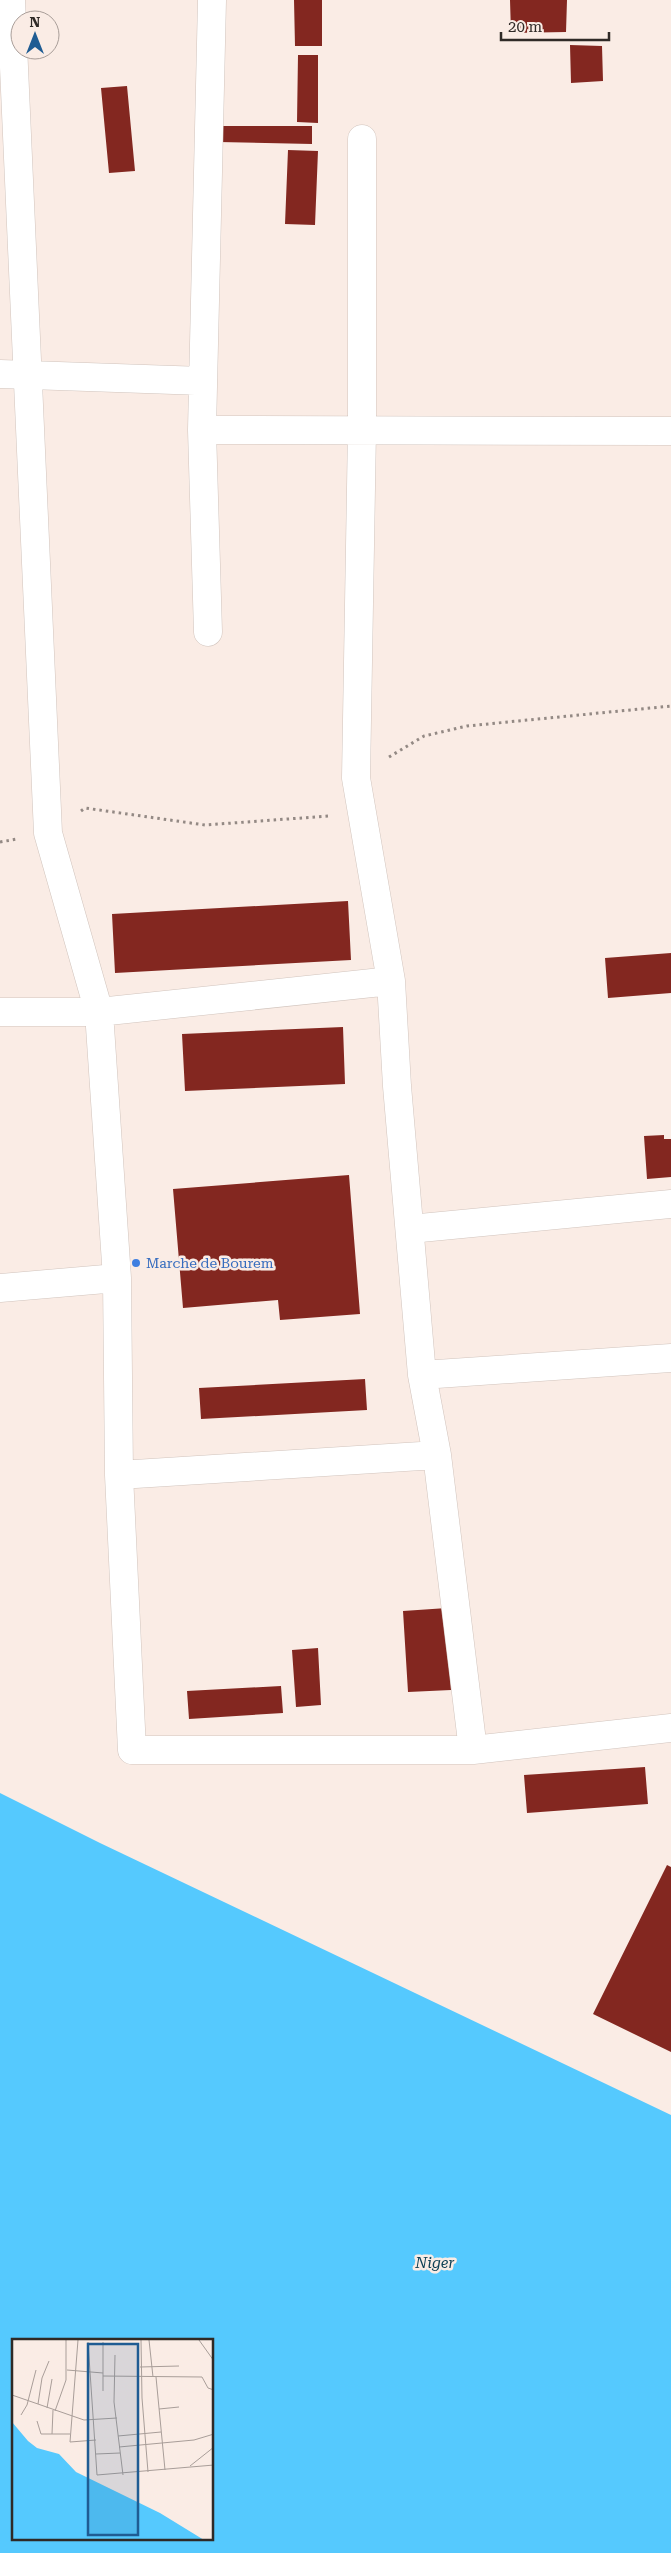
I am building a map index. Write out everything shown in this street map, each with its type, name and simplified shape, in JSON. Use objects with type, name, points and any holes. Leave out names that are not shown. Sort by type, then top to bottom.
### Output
[{"type":"street","points":[[11,0],[48,833],[98,1012],[118,1278],[119,1475],[132,1750],[473,1750],[671,1728]]},
{"type":"street","points":[[208,632],[202,430],[212,0]]},
{"type":"street","points":[[362,139],[362,430],[356,778],[391,981],[422,1375],[436,1455],[473,1750]]},
{"type":"street","points":[[0,374],[203,381]]},
{"type":"street","points":[[202,430],[671,431]]},
{"type":"street","points":[[0,1012],[98,1012],[391,981]]},
{"type":"street","points":[[410,1229],[671,1204]]},
{"type":"street","points":[[0,1288],[118,1278]]},
{"type":"street","points":[[422,1375],[671,1358]]},
{"type":"street","points":[[119,1475],[436,1455]]},
{"type":"water","name":"Niger","points":[[0,1793],[100,1843],[671,2115],[671,2553],[0,2553]]},
{"type":"building","points":[[294,0],[322,0],[322,46],[295,46]]},
{"type":"building","points":[[510,0],[567,0],[566,32],[511,33]]},
{"type":"building","points":[[570,45],[602,46],[603,81],[571,83]]},
{"type":"building","points":[[298,55],[318,55],[318,123],[297,122]]},
{"type":"building","points":[[127,86],[135,171],[109,173],[101,88]]},
{"type":"building","points":[[219,126],[312,126],[312,144],[219,142]]},
{"type":"building","points":[[288,150],[318,151],[315,225],[285,224]]},
{"type":"building","points":[[348,901],[351,960],[115,973],[112,914]]},
{"type":"building","points":[[671,953],[671,993],[608,998],[605,958]]},
{"type":"building","points":[[343,1027],[345,1084],[185,1091],[182,1034]]},
{"type":"building","points":[[664,1135],[664,1139],[671,1139],[671,1177],[647,1179],[644,1136]]},
{"type":"building","points":[[349,1175],[360,1314],[280,1320],[278,1300],[183,1308],[173,1189]]},
{"type":"building","points":[[365,1379],[367,1410],[201,1419],[199,1388]]},
{"type":"building","points":[[447,1608],[451,1690],[408,1692],[403,1611]]},
{"type":"building","points":[[318,1648],[321,1705],[296,1707],[292,1650]]},
{"type":"building","points":[[281,1686],[283,1713],[189,1719],[187,1691]]},
{"type":"building","points":[[645,1767],[648,1804],[527,1813],[524,1775]]},
{"type":"building","points":[[667,1865],[671,1867],[671,2052],[593,2014]]},
{"type":"place","name":"Marche de Bourem","points":[[136,1263]]}]
